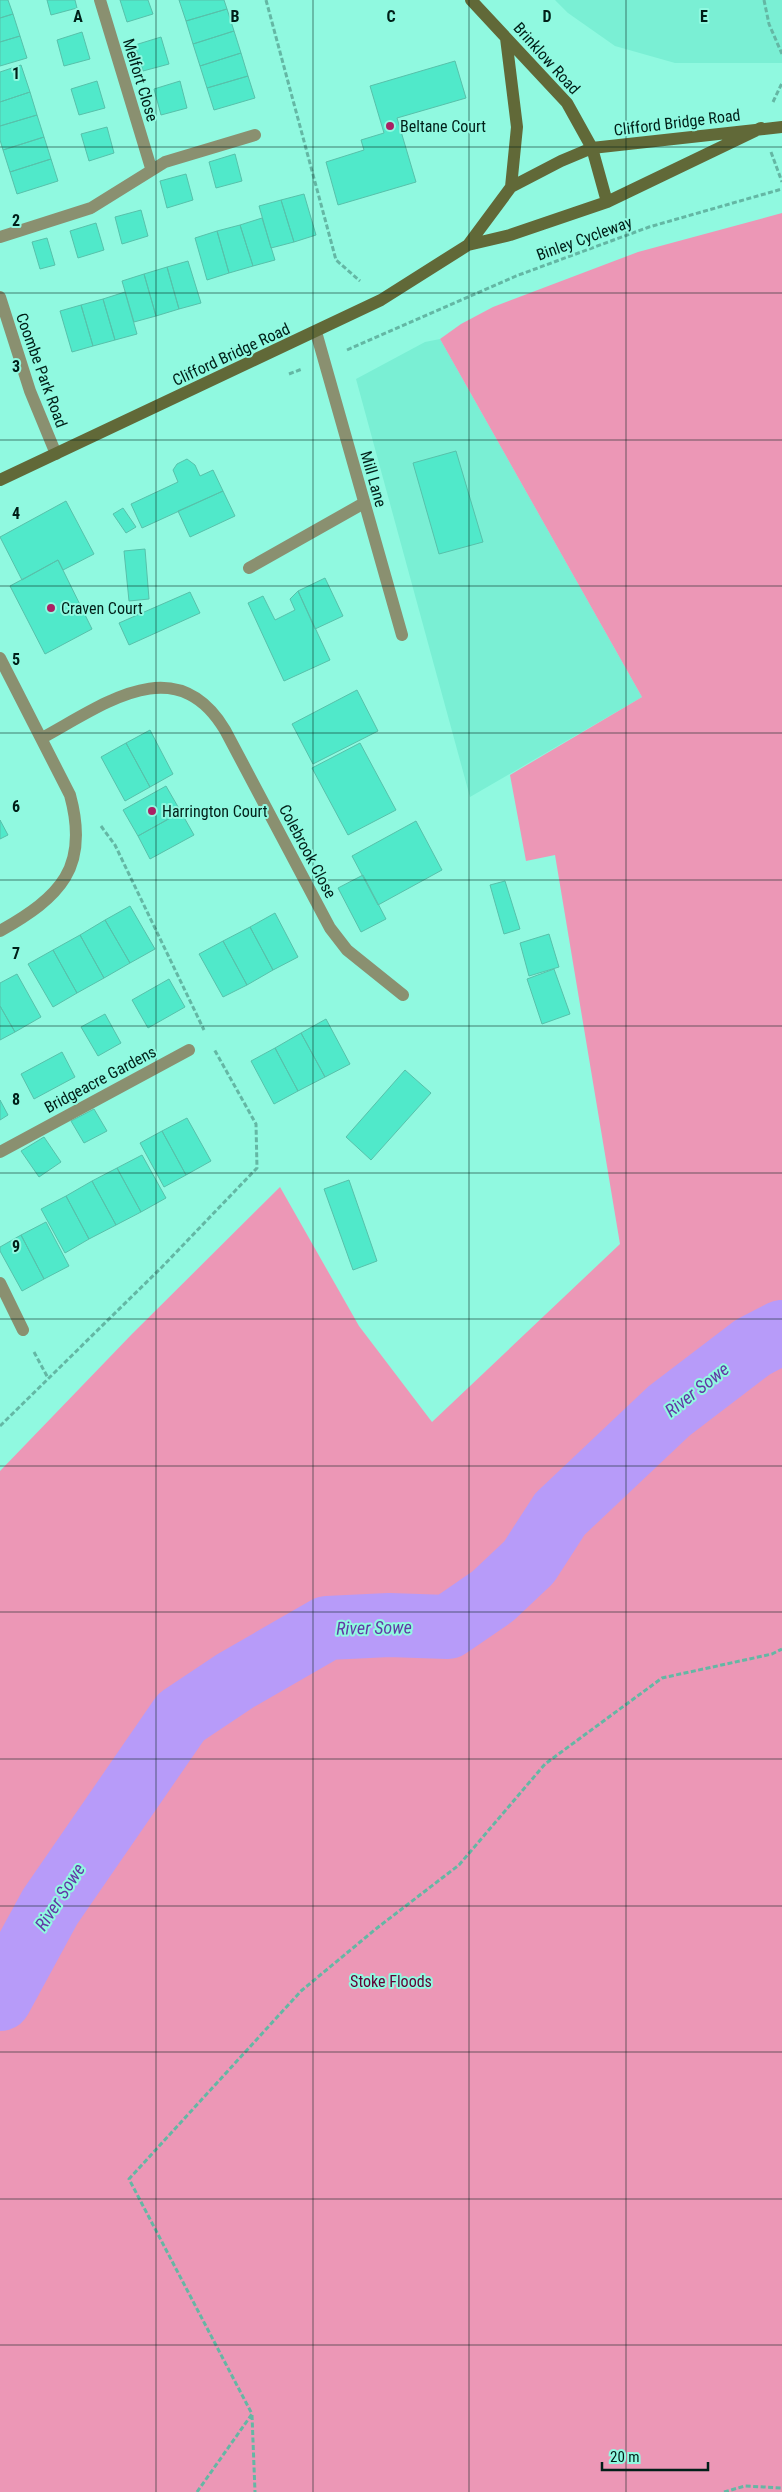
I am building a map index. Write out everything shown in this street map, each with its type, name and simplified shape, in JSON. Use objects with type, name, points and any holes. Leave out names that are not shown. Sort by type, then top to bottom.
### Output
[{"type":"main road","name":"Brinklow Road","points":[[471,0],[567,103],[592,148],[607,202]]},
{"type":"main road","points":[[506,38],[517,127],[511,187]]},
{"type":"main road","points":[[761,128],[782,127]]},
{"type":"main road","name":"Clifford Bridge Road","points":[[468,245],[511,187],[561,161],[592,148],[761,128]]},
{"type":"main road","name":"Clifford Bridge Road","points":[[0,480],[381,300],[468,245],[510,235],[607,202],[761,128]]},
{"type":"street","name":"Melfort Close","points":[[100,0],[151,168]]},
{"type":"street","points":[[0,237],[91,208],[106,201],[151,168],[255,135]]},
{"type":"street","name":"Coombe Park Road","points":[[0,297],[30,391],[56,454]]},
{"type":"street","name":"Mill Lane","points":[[316,332],[402,635]]},
{"type":"street","points":[[249,568],[364,504]]},
{"type":"street","points":[[0,658],[67,788],[77,818],[77,841],[72,862],[58,889],[44,904],[0,931]]},
{"type":"street","name":"Colebrook Close","points":[[42,738],[122,695],[136,690],[169,688],[202,700],[215,713],[225,730],[330,928],[347,950],[403,995]]},
{"type":"street","name":"Bridgeacre Gardens","points":[[0,1152],[189,1050]]},
{"type":"street","points":[[0,1283],[23,1330]]},
{"type":"path","points":[[266,0],[336,260],[381,300]]},
{"type":"path","points":[[764,0],[769,24],[782,54]]},
{"type":"path","name":"Binley Cycleway","points":[[401,326],[516,276],[648,227],[782,189]]},
{"type":"path","points":[[115,845],[206,1036]]},
{"type":"path","points":[[0,1426],[162,1267],[257,1168],[256,1124],[211,1044]]},
{"type":"path","points":[[23,1330],[48,1378]]},
{"type":"path","points":[[255,2492],[252,2414],[129,2179],[301,1991],[377,1928],[459,1865],[545,1764],[662,1678],[772,1654],[782,1649]]},
{"type":"path","points":[[197,2492],[252,2414]]},
{"type":"path","points":[[724,2492],[745,2486],[782,2488]]},
{"type":"shaded area","points":[[555,0],[782,0],[782,63],[675,63],[615,46],[568,13]]},
{"type":"shaded area","points":[[440,339],[642,697],[470,797],[356,379],[425,342]]},
{"type":"green space","name":"Stoke Floods","points":[[782,213],[782,2492],[0,2492],[0,1471],[132,1334],[280,1187],[359,1326],[432,1422],[620,1244],[555,855],[526,861],[510,775],[642,697],[440,339],[461,324],[493,307],[638,252]]},
{"type":"building","points":[[0,0],[8,0],[13,14],[0,18]]},
{"type":"building","points":[[47,0],[75,0],[77,8],[51,15]]},
{"type":"building","points":[[120,0],[148,0],[153,14],[127,22]]},
{"type":"building","points":[[179,0],[224,0],[227,9],[186,21]]},
{"type":"building","points":[[227,9],[234,31],[193,44],[186,21]]},
{"type":"building","points":[[13,14],[20,36],[0,42],[0,18]]},
{"type":"building","points":[[234,31],[241,53],[200,66],[193,44]]},
{"type":"building","points":[[82,32],[90,59],[64,66],[57,40]]},
{"type":"building","points":[[20,36],[27,58],[0,66],[0,42]]},
{"type":"building","points":[[161,37],[169,64],[143,71],[135,45]]},
{"type":"building","points":[[241,53],[248,76],[207,88],[200,66]]},
{"type":"building","name":"Beltane Court","points":[[455,61],[466,98],[397,118],[416,182],[338,205],[326,162],[364,150],[361,140],[384,133],[370,86]]},
{"type":"building","points":[[21,65],[30,92],[0,102],[0,72]]},
{"type":"building","points":[[248,76],[255,98],[214,110],[207,88]]},
{"type":"building","points":[[97,81],[105,108],[79,115],[71,89]]},
{"type":"building","points":[[180,81],[187,108],[161,115],[154,89]]},
{"type":"building","points":[[30,92],[37,115],[0,126],[0,102]]},
{"type":"building","points":[[37,115],[44,137],[3,150],[0,140],[0,126]]},
{"type":"building","points":[[107,127],[114,153],[89,161],[81,134]]},
{"type":"building","points":[[44,137],[51,159],[10,172],[3,150]]},
{"type":"building","points":[[235,154],[242,181],[216,188],[209,162]]},
{"type":"building","points":[[51,159],[58,181],[17,194],[10,172]]},
{"type":"building","points":[[186,174],[193,200],[167,208],[160,181]]},
{"type":"building","points":[[304,194],[316,235],[294,242],[281,200]]},
{"type":"building","points":[[281,200],[294,242],[271,248],[259,206]]},
{"type":"building","points":[[141,210],[148,236],[122,244],[115,217]]},
{"type":"building","points":[[262,218],[275,260],[253,266],[240,225]]},
{"type":"building","points":[[96,223],[104,250],[78,258],[70,231]]},
{"type":"building","points":[[240,225],[253,266],[229,273],[217,231]]},
{"type":"building","points":[[217,231],[229,273],[207,280],[195,238]]},
{"type":"building","points":[[47,238],[55,265],[40,269],[32,242]]},
{"type":"building","points":[[188,261],[201,303],[179,309],[167,267]]},
{"type":"building","points":[[167,267],[179,309],[156,316],[144,274]]},
{"type":"building","points":[[144,274],[156,316],[134,322],[122,281]]},
{"type":"building","points":[[125,292],[137,334],[115,340],[103,299]]},
{"type":"building","points":[[103,299],[115,340],[93,346],[81,305]]},
{"type":"building","points":[[81,305],[93,346],[72,352],[60,311]]},
{"type":"building","points":[[456,451],[483,542],[439,554],[413,463]]},
{"type":"building","points":[[187,459],[195,465],[200,476],[213,470],[223,491],[142,528],[131,504],[178,482],[173,470],[177,464]]},
{"type":"building","points":[[223,491],[235,516],[190,537],[178,511]]},
{"type":"building","name":"Craven Court","points":[[66,501],[94,554],[63,570],[58,560],[22,580],[0,537]]},
{"type":"building","points":[[123,508],[136,527],[126,533],[113,514]]},
{"type":"building","points":[[145,549],[149,599],[129,601],[124,551]]},
{"type":"building","name":"Craven Court","points":[[58,560],[92,629],[45,654],[10,586]]},
{"type":"building","points":[[325,578],[343,616],[315,629],[298,591]]},
{"type":"building","points":[[298,591],[330,660],[284,681],[248,603],[263,596],[275,620],[295,610],[290,599]]},
{"type":"building","points":[[190,592],[200,613],[129,645],[119,623]]},
{"type":"building","points":[[357,690],[378,731],[313,764],[292,724]]},
{"type":"building","points":[[150,730],[173,774],[150,787],[126,743]]},
{"type":"building","points":[[126,743],[150,787],[125,801],[101,757]]},
{"type":"building","points":[[360,743],[396,810],[348,835],[312,768]]},
{"type":"building","name":"Harrington Court","points":[[166,786],[181,812],[138,836],[123,810]]},
{"type":"building","name":"Harrington Court","points":[[181,812],[194,835],[150,859],[138,836]]},
{"type":"building","points":[[0,820],[8,835],[0,839]]},
{"type":"building","points":[[416,821],[442,870],[378,905],[352,856]]},
{"type":"building","points":[[363,875],[386,919],[361,932],[338,888]]},
{"type":"building","points":[[505,881],[520,929],[504,934],[490,885]]},
{"type":"building","points":[[130,906],[155,949],[130,963],[105,920]]},
{"type":"building","points":[[275,913],[298,957],[273,970],[250,927]]},
{"type":"building","points":[[105,920],[130,963],[104,978],[80,935]]},
{"type":"building","points":[[250,927],[273,970],[247,985],[223,941]]},
{"type":"building","points":[[549,934],[559,967],[529,976],[520,943]]},
{"type":"building","points":[[80,935],[104,978],[77,993],[53,950]]},
{"type":"building","points":[[223,941],[247,985],[223,997],[199,954]]},
{"type":"building","points":[[53,950],[77,993],[53,1007],[28,964]]},
{"type":"building","points":[[554,969],[570,1014],[542,1024],[527,979]]},
{"type":"building","points":[[17,974],[41,1017],[15,1032],[0,1006],[0,983]]},
{"type":"building","points":[[169,979],[185,1007],[148,1028],[132,1000]]},
{"type":"building","points":[[0,1006],[15,1032],[0,1040]]},
{"type":"building","points":[[105,1014],[121,1043],[98,1056],[81,1027]]},
{"type":"building","points":[[326,1019],[350,1064],[325,1077],[301,1033]]},
{"type":"building","points":[[301,1033],[325,1077],[298,1091],[275,1048]]},
{"type":"building","points":[[275,1048],[298,1091],[274,1104],[251,1061]]},
{"type":"building","points":[[62,1052],[75,1077],[34,1099],[21,1074]]},
{"type":"building","points":[[405,1070],[431,1093],[371,1160],[346,1137]]},
{"type":"building","points":[[0,1100],[8,1115],[0,1120]]},
{"type":"building","points":[[94,1109],[107,1131],[84,1143],[71,1121]]},
{"type":"building","points":[[187,1118],[211,1161],[186,1175],[162,1131]]},
{"type":"building","points":[[162,1131],[186,1175],[164,1187],[140,1143]]},
{"type":"building","points":[[44,1137],[61,1162],[39,1177],[21,1151]]},
{"type":"building","points":[[142,1155],[166,1198],[141,1212],[117,1168]]},
{"type":"building","points":[[117,1168],[141,1212],[116,1225],[92,1181]]},
{"type":"building","points":[[349,1180],[377,1261],[353,1270],[324,1189]]},
{"type":"building","points":[[92,1181],[116,1225],[89,1239],[66,1196]]},
{"type":"building","points":[[66,1196],[89,1239],[65,1253],[41,1209]]},
{"type":"building","points":[[46,1222],[69,1266],[44,1279],[21,1235]]},
{"type":"building","points":[[21,1235],[44,1279],[22,1291],[0,1251],[0,1247]]},
{"type":"waterway","name":"River Sowe","points":[[0,1999],[50,1907],[181,1717],[235,1681],[327,1628],[389,1625],[448,1627],[493,1596],[529,1562],[560,1514],[669,1411],[753,1347],[782,1332]]},
{"type":"place","name":"Beltane Court","points":[[390,126]]},
{"type":"place","name":"Craven Court","points":[[51,608]]},
{"type":"place","name":"Harrington Court","points":[[152,811]]}]
